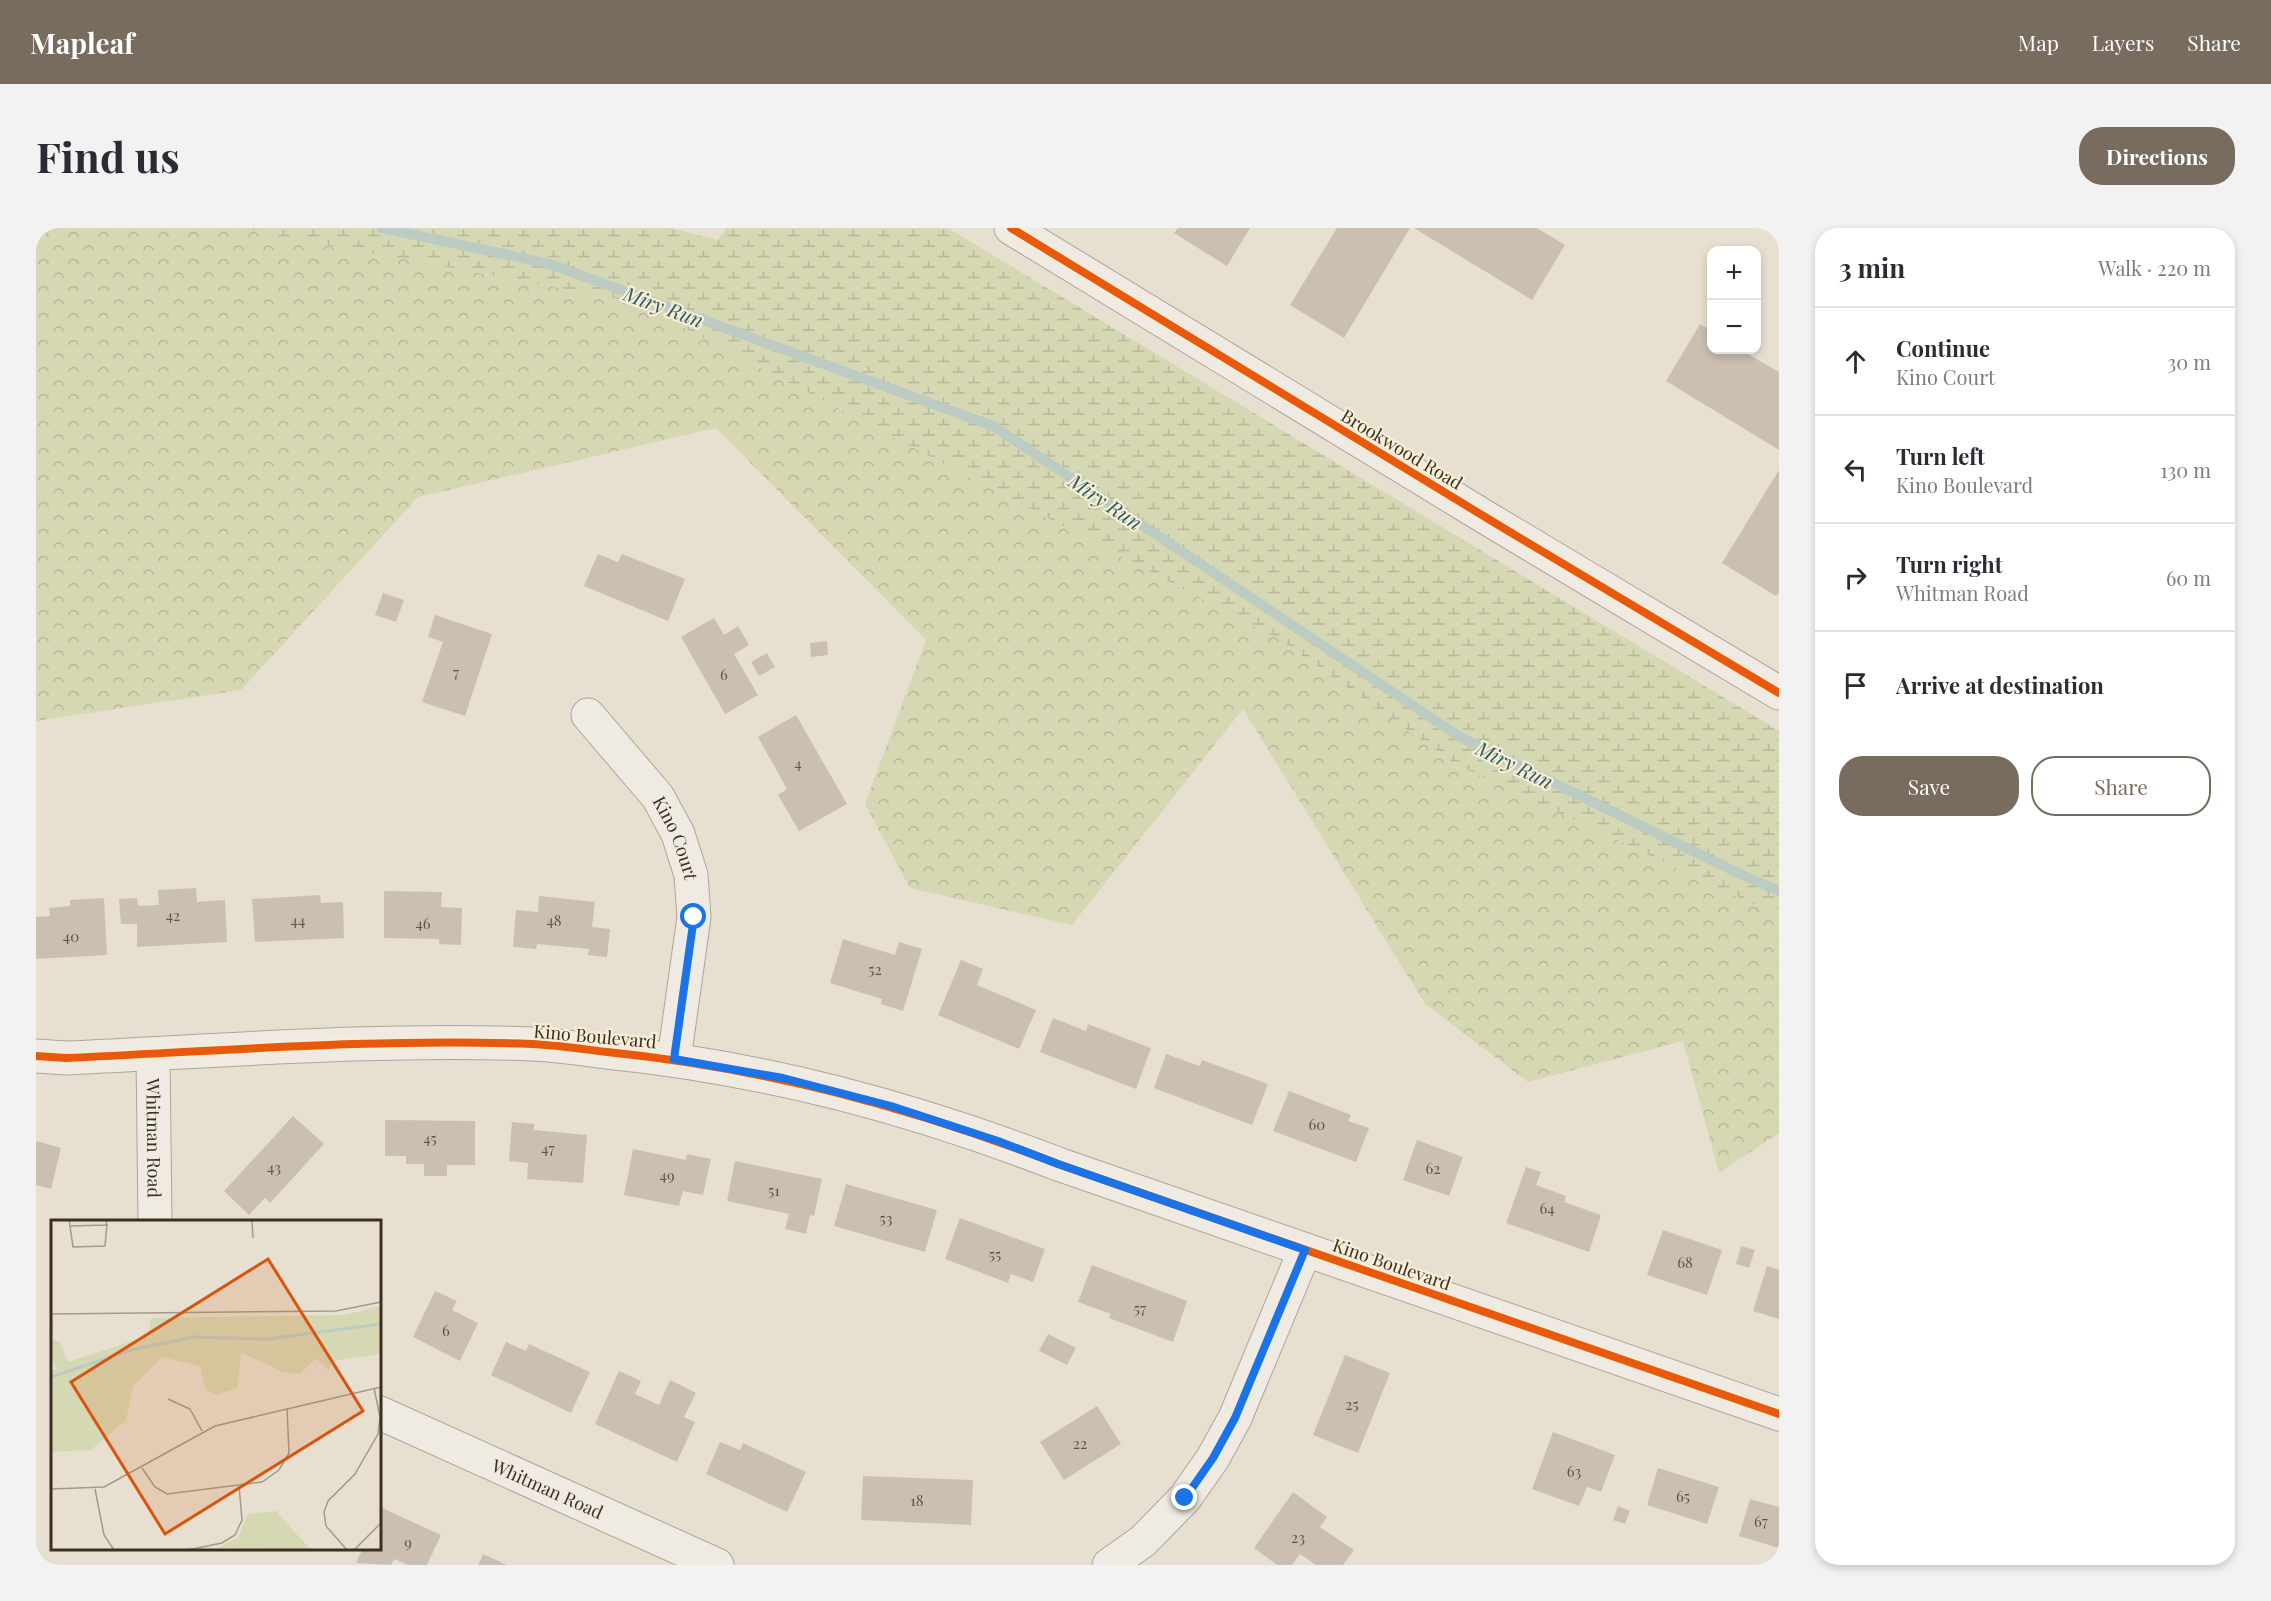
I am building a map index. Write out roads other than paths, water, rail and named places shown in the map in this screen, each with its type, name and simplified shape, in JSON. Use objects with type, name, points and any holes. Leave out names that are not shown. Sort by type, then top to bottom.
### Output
[{"type":"street","name":"Brookwood Road","points":[[1011,228],[1779,693]]},
{"type":"street","name":"Kino Court","points":[[588,715],[658,797],[678,834],[690,874],[694,917],[674,1059]]},
{"type":"street","name":"Kino Boulevard","points":[[36,1056],[66,1058],[422,1042],[534,1044],[674,1059],[783,1078],[891,1106],[998,1141],[1058,1164],[1779,1414]]},
{"type":"street","name":"Whitman Road","points":[[153,1054],[155,1220]]},
{"type":"street","points":[[1109,1565],[1143,1541],[1178,1505],[1213,1458],[1235,1418],[1305,1250]]},
{"type":"street","name":"Whitman Road","points":[[381,1413],[701,1562]]},
{"type":"waterway","name":"Miry Run","points":[[382,228],[550,264],[993,426],[1460,737],[1779,891]]}]
